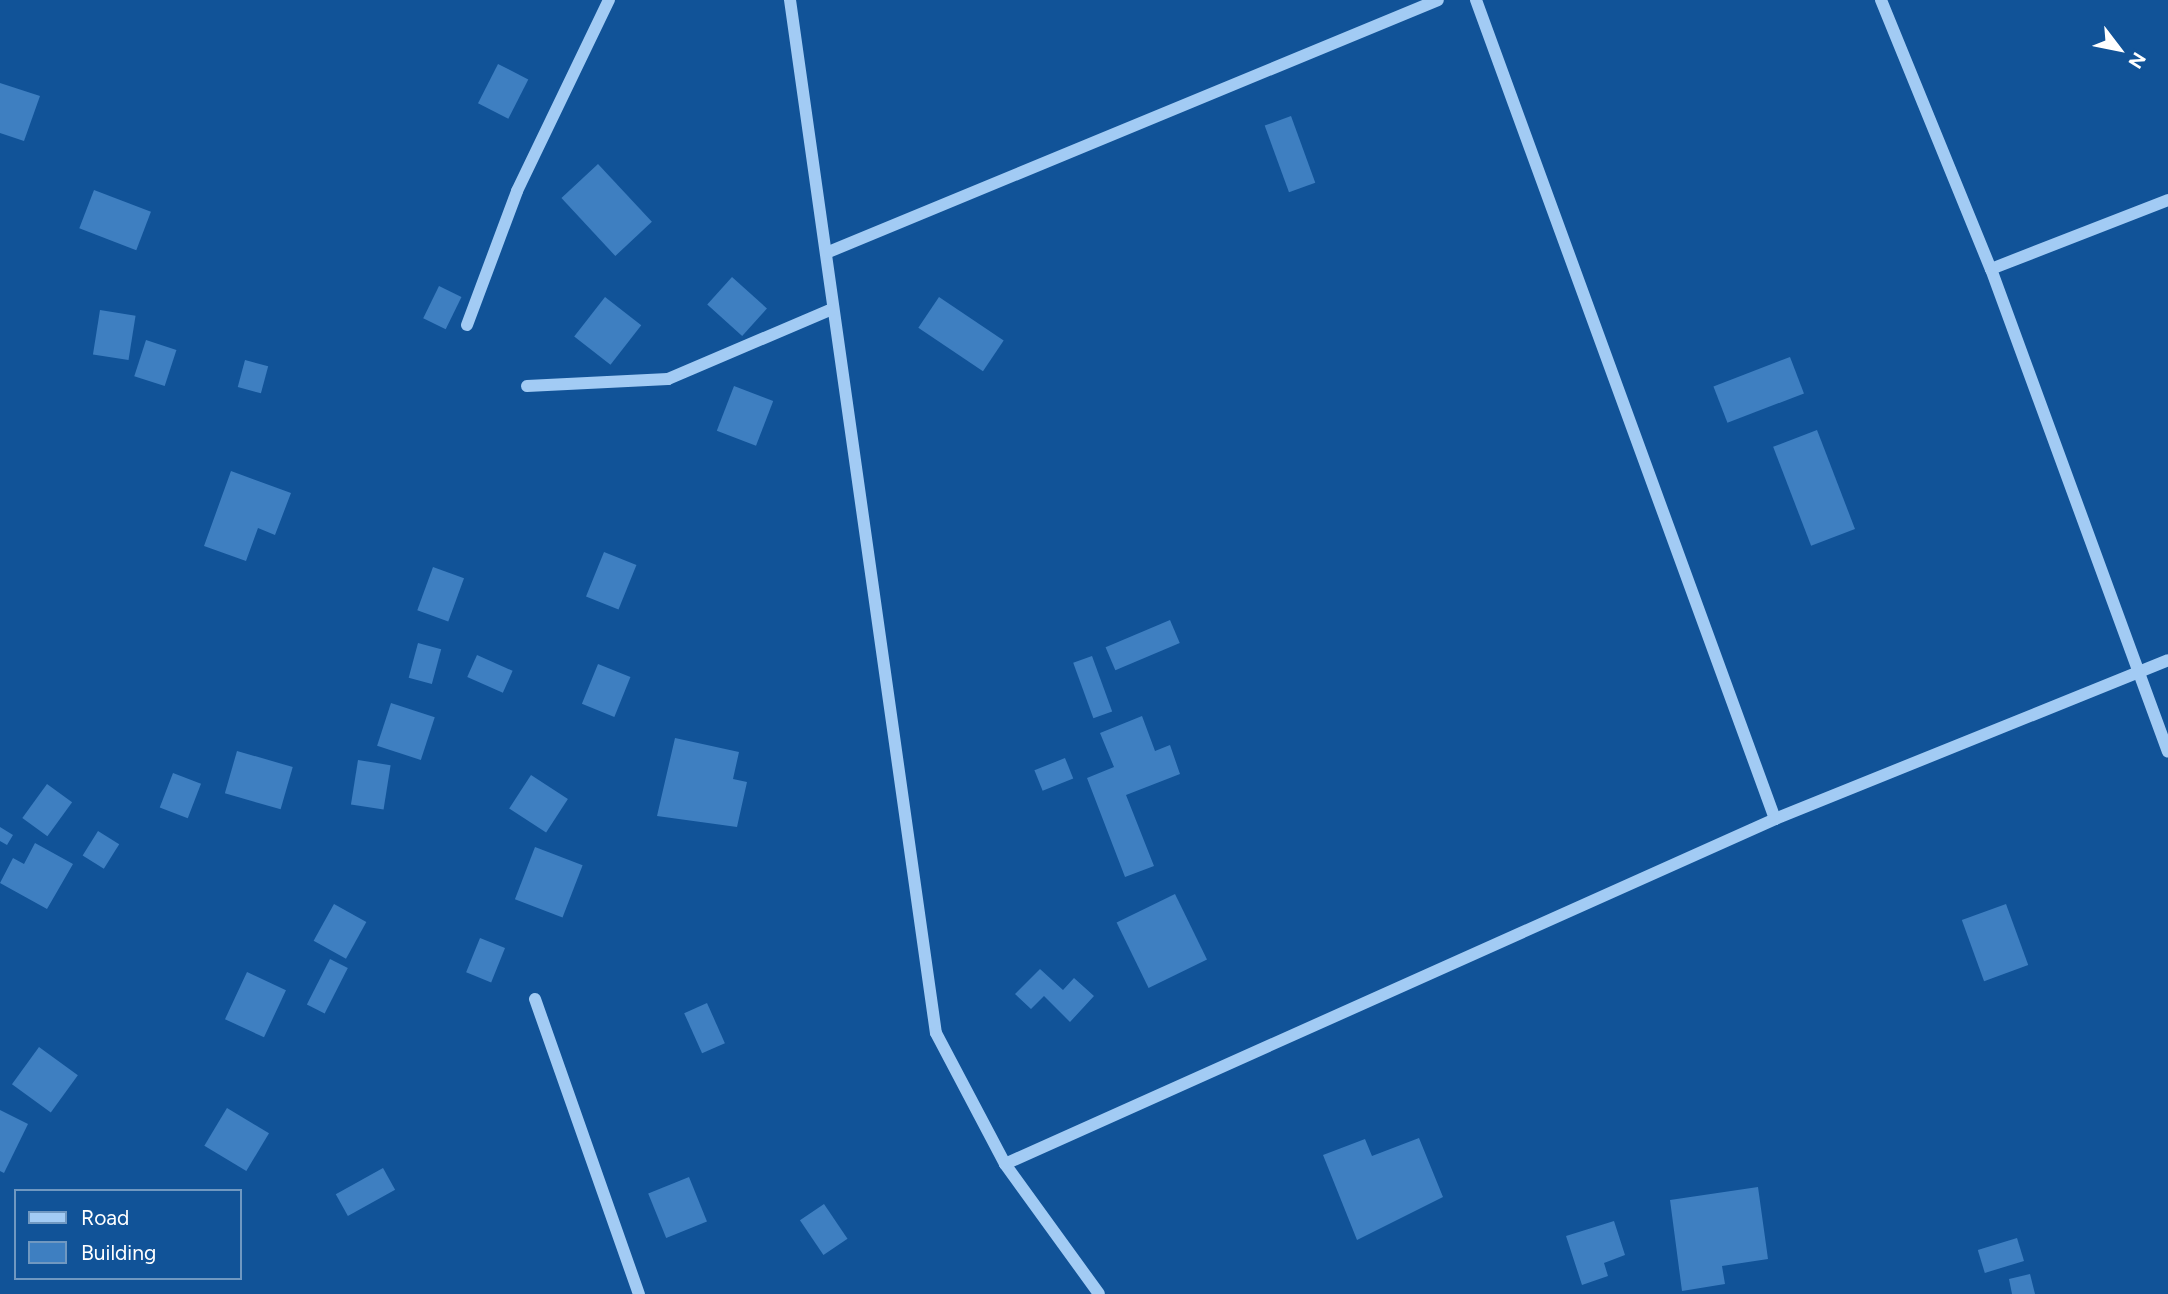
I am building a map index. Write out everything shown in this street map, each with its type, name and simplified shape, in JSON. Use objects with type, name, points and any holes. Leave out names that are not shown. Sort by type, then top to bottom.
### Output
[{"type":"street","points":[[467,324],[517,191],[609,0]]},
{"type":"street","points":[[790,0],[826,253],[830,310],[887,654],[904,821],[936,1033],[1005,1164],[1099,1294]]},
{"type":"street","points":[[826,253],[1438,0]]},
{"type":"street","points":[[1476,0],[1775,819]]},
{"type":"street","points":[[1881,0],[1991,269],[2168,752]]},
{"type":"street","points":[[1991,269],[2168,200]]},
{"type":"street","points":[[527,386],[668,379],[830,310]]},
{"type":"street","points":[[1005,1164],[1775,819],[2168,660]]},
{"type":"street","points":[[535,999],[639,1294]]},
{"type":"building","points":[[498,64],[528,79],[508,119],[478,103]]},
{"type":"building","points":[[0,83],[40,96],[24,141],[0,133]]},
{"type":"building","points":[[1291,116],[1315,183],[1289,192],[1265,126]]},
{"type":"building","points":[[598,164],[652,222],[615,256],[561,198]]},
{"type":"building","points":[[94,190],[151,212],[136,250],[79,228]]},
{"type":"building","points":[[732,277],[767,308],[742,336],[707,304]]},
{"type":"building","points":[[439,286],[461,297],[446,329],[423,318]]},
{"type":"building","points":[[605,297],[641,325],[610,365],[574,336]]},
{"type":"building","points":[[939,297],[1004,341],[983,371],[918,328]]},
{"type":"building","points":[[100,310],[136,316],[129,360],[93,354]]},
{"type":"building","points":[[146,340],[176,350],[165,386],[134,376]]},
{"type":"building","points":[[1790,357],[1804,393],[1727,423],[1713,386]]},
{"type":"building","points":[[245,360],[268,366],[261,393],[238,387]]},
{"type":"building","points":[[734,386],[773,401],[756,446],[717,431]]},
{"type":"building","points":[[1817,430],[1855,529],[1811,546],[1773,447]]},
{"type":"building","points":[[231,471],[291,493],[275,535],[258,528],[246,561],[204,546]]},
{"type":"building","points":[[604,552],[636,565],[618,610],[586,597]]},
{"type":"building","points":[[433,567],[464,578],[448,622],[417,610]]},
{"type":"building","points":[[1170,620],[1180,643],[1115,670],[1106,647]]},
{"type":"building","points":[[418,643],[441,649],[432,684],[409,678]]},
{"type":"building","points":[[477,655],[513,671],[503,693],[467,677]]},
{"type":"building","points":[[1092,656],[1112,711],[1093,718],[1073,663]]},
{"type":"building","points":[[598,664],[630,677],[614,717],[582,704]]},
{"type":"building","points":[[391,703],[435,717],[421,760],[377,746]]},
{"type":"building","points":[[1142,716],[1155,751],[1170,745],[1180,774],[1126,795],[1154,866],[1125,877],[1087,778],[1114,767],[1100,733]]},
{"type":"building","points":[[675,738],[739,752],[733,779],[747,782],[737,827],[657,816]]},
{"type":"building","points":[[237,751],[293,767],[281,809],[225,793]]},
{"type":"building","points":[[1065,758],[1073,778],[1043,791],[1034,770]]},
{"type":"building","points":[[358,760],[391,765],[384,810],[351,804]]},
{"type":"building","points":[[173,773],[201,784],[188,818],[160,808]]},
{"type":"building","points":[[531,775],[568,799],[546,833],[509,809]]},
{"type":"building","points":[[47,784],[72,802],[47,836],[22,818]]},
{"type":"building","points":[[0,827],[13,835],[7,845],[0,841]]},
{"type":"building","points":[[98,831],[119,844],[104,869],[83,856]]},
{"type":"building","points":[[35,843],[73,864],[47,909],[0,883],[13,858],[24,864]]},
{"type":"building","points":[[535,847],[583,865],[563,918],[515,899]]},
{"type":"building","points":[[1175,894],[1207,960],[1149,988],[1117,922]]},
{"type":"building","points":[[334,904],[366,922],[346,959],[314,941]]},
{"type":"building","points":[[2006,904],[2028,965],[1984,981],[1962,920]]},
{"type":"building","points":[[480,938],[505,948],[491,982],[466,972]]},
{"type":"building","points":[[330,959],[348,968],[325,1014],[307,1004]]},
{"type":"building","points":[[1040,969],[1063,990],[1074,978],[1094,996],[1070,1022],[1044,996],[1031,1009],[1015,994]]},
{"type":"building","points":[[247,972],[286,990],[264,1037],[225,1019]]},
{"type":"building","points":[[707,1003],[725,1043],[702,1053],[684,1013]]},
{"type":"building","points":[[39,1047],[78,1075],[51,1112],[12,1084]]},
{"type":"building","points":[[227,1108],[269,1133],[246,1171],[204,1146]]},
{"type":"building","points":[[0,1110],[28,1124],[4,1173],[0,1171]]},
{"type":"building","points":[[1419,1138],[1443,1197],[1357,1240],[1323,1155],[1365,1139],[1372,1156]]},
{"type":"building","points":[[383,1168],[395,1190],[348,1216],[336,1194]]},
{"type":"building","points":[[689,1177],[707,1222],[666,1238],[648,1193]]},
{"type":"building","points":[[1758,1187],[1768,1259],[1722,1266],[1725,1284],[1682,1291],[1670,1200]]},
{"type":"building","points":[[824,1204],[847,1239],[823,1255],[800,1220]]},
{"type":"building","points":[[1614,1221],[1625,1255],[1604,1263],[1608,1276],[1582,1285],[1566,1236]]},
{"type":"building","points":[[2017,1238],[2024,1261],[1985,1273],[1978,1250]]},
{"type":"building","points":[[2030,1274],[2035,1294],[2012,1294],[2009,1279]]}]
